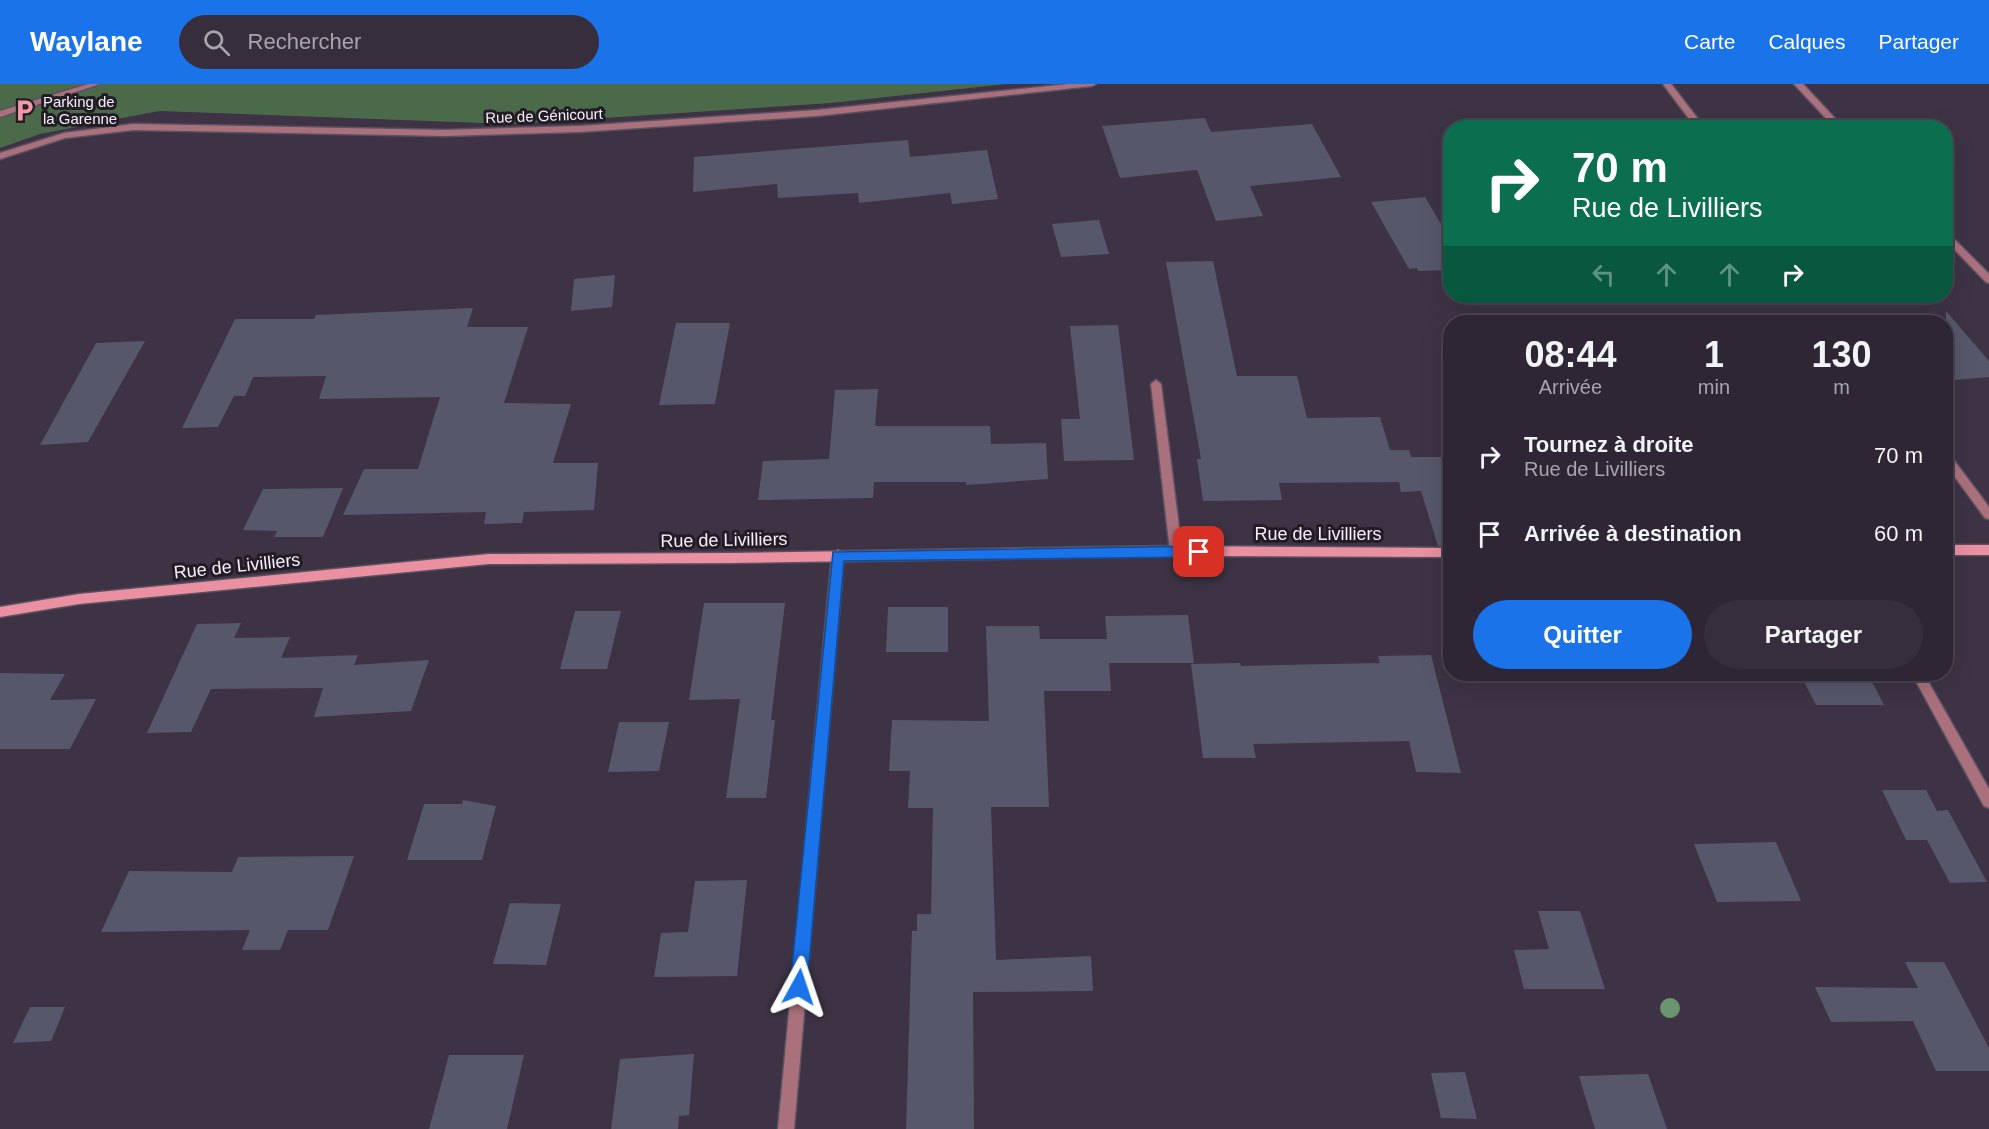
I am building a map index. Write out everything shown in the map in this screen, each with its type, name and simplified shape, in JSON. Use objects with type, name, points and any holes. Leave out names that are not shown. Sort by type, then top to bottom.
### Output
[{"type":"street","points":[[0,114],[96,84]]},
{"type":"street","name":"Rue de Génicourt","points":[[0,156],[64,136],[133,127],[445,133],[579,129],[817,112],[1092,84]]},
{"type":"street","points":[[1667,84],[1695,120]]},
{"type":"street","points":[[1798,84],[1832,120]]},
{"type":"street","points":[[1953,243],[1989,280]]},
{"type":"street","points":[[1156,384],[1176,551]]},
{"type":"street","points":[[1953,467],[1989,515]]},
{"type":"street","points":[[1953,550],[1989,550]]},
{"type":"street","name":"Rue de Livilliers","points":[[0,612],[79,599],[489,559],[1176,551],[1443,553]]},
{"type":"street","points":[[786,1129],[838,555]]},
{"type":"street","points":[[1922,681],[1989,802]]},
{"type":"green space","points":[[0,84],[1006,84],[831,103],[513,124],[159,111],[40,134],[0,148]]},
{"type":"building","points":[[1205,118],[1211,132],[1312,124],[1341,177],[1250,186],[1263,216],[1216,221],[1197,170],[1120,178],[1102,126]]},
{"type":"building","points":[[908,140],[910,157],[987,150],[998,199],[952,204],[950,193],[859,203],[858,193],[778,198],[777,184],[693,192],[694,157]]},
{"type":"building","points":[[1425,197],[1443,227],[1443,270],[1409,269],[1371,202]]},
{"type":"building","points":[[1099,220],[1109,254],[1061,257],[1052,224]]},
{"type":"building","points":[[1213,261],[1237,376],[1297,376],[1307,418],[1380,417],[1390,450],[1409,450],[1411,457],[1443,457],[1443,546],[1438,546],[1421,491],[1401,492],[1399,482],[1279,483],[1282,500],[1203,501],[1197,459],[1201,459],[1166,262]]},
{"type":"building","points":[[615,275],[612,307],[571,311],[574,279]]},
{"type":"building","points":[[473,308],[467,327],[528,327],[504,403],[571,404],[553,463],[598,463],[594,510],[524,512],[522,523],[484,524],[486,512],[343,515],[364,469],[418,469],[440,397],[319,399],[326,376],[253,377],[245,396],[234,396],[218,427],[182,428],[235,319],[314,319],[316,315]]},
{"type":"building","points":[[1953,319],[1989,361],[1989,377],[1955,380],[1953,377]]},
{"type":"building","points":[[676,323],[730,323],[715,404],[659,405]]},
{"type":"building","points":[[1118,325],[1134,460],[1064,461],[1061,419],[1080,419],[1070,326]]},
{"type":"building","points":[[145,341],[88,442],[40,445],[96,343]]},
{"type":"building","points":[[878,389],[875,426],[990,426],[991,444],[1046,443],[1048,479],[966,485],[966,482],[874,482],[873,498],[758,500],[763,461],[829,459],[835,390]]},
{"type":"building","points":[[343,488],[323,537],[274,537],[277,531],[243,530],[263,489]]},
{"type":"building","points":[[704,603],[785,603],[771,720],[775,720],[766,798],[726,798],[740,699],[689,700]]},
{"type":"building","points":[[888,607],[948,607],[948,652],[886,652]]},
{"type":"building","points":[[575,611],[621,611],[607,669],[560,669]]},
{"type":"building","points":[[1188,615],[1194,663],[1109,663],[1111,691],[1044,691],[1049,807],[991,807],[996,960],[1091,956],[1093,991],[973,992],[974,1129],[906,1129],[912,931],[917,931],[917,914],[931,914],[933,808],[908,808],[910,771],[889,771],[892,720],[989,721],[986,626],[1039,626],[1040,639],[1107,639],[1105,616]]},
{"type":"building","points":[[241,623],[234,638],[290,637],[281,658],[358,655],[354,665],[429,660],[411,711],[314,717],[323,688],[211,689],[191,732],[147,733],[197,624]]},
{"type":"building","points":[[1431,655],[1461,773],[1416,772],[1409,741],[1253,744],[1256,758],[1203,758],[1191,664],[1240,663],[1241,666],[1380,663],[1378,656]]},
{"type":"building","points":[[0,673],[65,674],[50,700],[96,699],[70,749],[0,749]]},
{"type":"building","points":[[1804,681],[1872,681],[1884,705],[1816,705]]},
{"type":"building","points":[[619,722],[669,722],[659,771],[608,772]]},
{"type":"building","points":[[1882,790],[1926,790],[1937,811],[1948,810],[1987,882],[1950,883],[1927,840],[1906,840]]},
{"type":"building","points":[[463,800],[496,806],[482,860],[407,860],[424,804],[462,804]]},
{"type":"building","points":[[1776,842],[1801,901],[1717,902],[1694,844]]},
{"type":"building","points":[[354,856],[328,930],[288,930],[280,950],[242,950],[250,930],[101,932],[129,871],[232,872],[238,857]]},
{"type":"building","points":[[747,880],[737,976],[654,977],[661,933],[688,932],[695,881]]},
{"type":"building","points":[[510,903],[561,904],[546,965],[493,964]]},
{"type":"building","points":[[1538,911],[1580,911],[1605,989],[1524,989],[1514,950],[1549,949]]},
{"type":"building","points":[[1905,962],[1944,962],[1989,1048],[1989,1071],[1936,1071],[1913,1021],[1831,1022],[1815,987],[1918,988]]},
{"type":"building","points":[[30,1007],[65,1007],[51,1041],[13,1043]]},
{"type":"building","points":[[694,1054],[689,1115],[679,1116],[678,1129],[611,1129],[620,1059]]},
{"type":"building","points":[[449,1055],[524,1055],[507,1129],[429,1129]]},
{"type":"building","points":[[1465,1072],[1477,1119],[1441,1118],[1431,1073]]},
{"type":"building","points":[[1648,1074],[1667,1129],[1595,1129],[1579,1076]]},
{"type":"place","name":"Parking de la Garenne","points":[[25,111]]},
{"type":"route","points":[[799,987],[838,555],[1199,552]]}]
